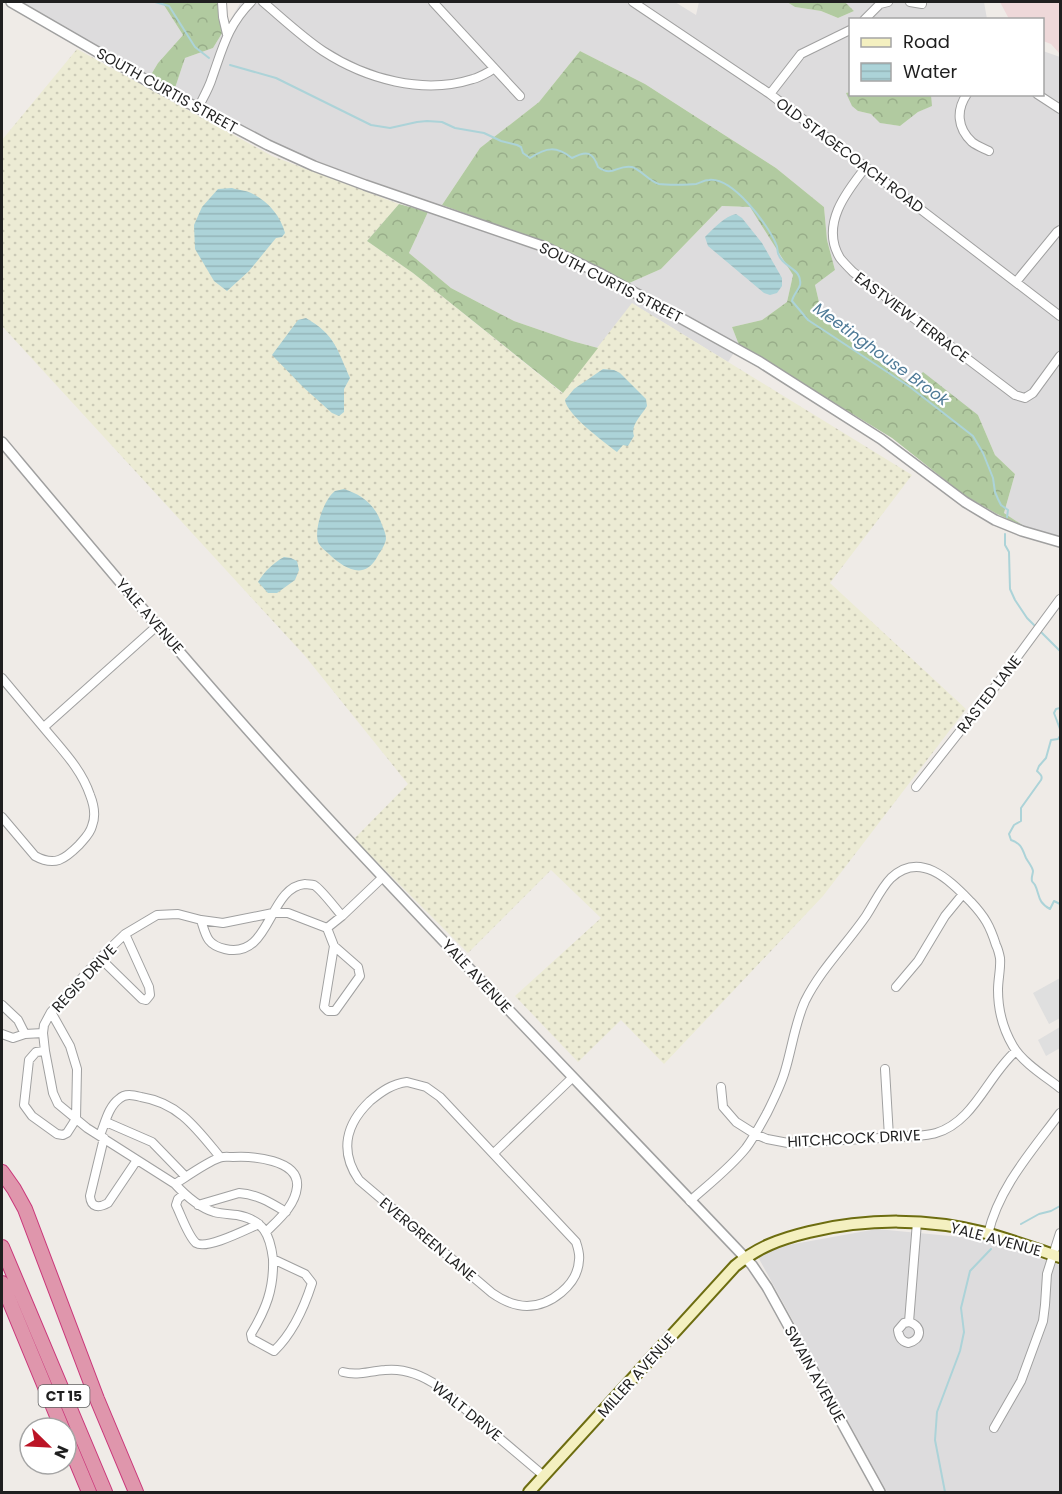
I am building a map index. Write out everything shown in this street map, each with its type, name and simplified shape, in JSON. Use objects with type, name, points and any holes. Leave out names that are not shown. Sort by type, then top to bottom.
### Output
[{"type":"highway","points":[[2,1172],[15,1189],[27,1214],[97,1399],[136,1492]]},
{"type":"highway","points":[[2,1187],[17,1195]]},
{"type":"highway","name":"CT 15","points":[[2,1247],[105,1492]]},
{"type":"highway","name":"CT 15","points":[[2,1283],[57,1416]]},
{"type":"highway","points":[[78,1466],[89,1492]]},
{"type":"main road","name":"YALE AVENUE","points":[[745,1258],[781,1240],[827,1228],[878,1222],[917,1222],[952,1226],[988,1233],[1057,1256]]},
{"type":"main road","name":"MILLER AVENUE","points":[[529,1492],[745,1258]]},
{"type":"street","name":"SOUTH CURTIS STREET","points":[[10,2],[158,87],[268,145],[314,166],[365,185],[545,247],[601,274],[770,369],[881,439],[965,502],[995,520],[1060,542]]},
{"type":"street","points":[[222,2],[227,34]]},
{"type":"street","points":[[198,108],[211,81],[227,34],[240,13],[251,2]]},
{"type":"street","points":[[262,2],[322,51],[355,69],[387,80],[420,86],[449,84],[473,79],[494,69]]},
{"type":"street","points":[[433,2],[519,96]]},
{"type":"street","name":"OLD STAGECOACH ROAD","points":[[633,2],[770,94],[1060,316]]},
{"type":"street","points":[[866,18],[880,4],[888,2]]},
{"type":"street","points":[[910,2],[922,4]]},
{"type":"street","points":[[770,94],[801,54],[849,30]]},
{"type":"street","points":[[966,96],[961,103],[959,118],[964,133],[989,152]]},
{"type":"street","points":[[1039,96],[1060,109]]},
{"type":"street","name":"EASTVIEW TERRACE","points":[[866,167],[848,189],[839,206],[834,224],[834,243],[840,258],[853,272],[1016,395],[1025,398],[1033,393],[1060,356]]},
{"type":"street","points":[[1016,282],[1060,230]]},
{"type":"street","name":"YALE AVENUE","points":[[2,442],[234,714],[324,813],[572,1078],[745,1258]]},
{"type":"street","name":"RASTED LANE","points":[[916,787],[1060,599]]},
{"type":"street","points":[[44,727],[158,625]]},
{"type":"street","points":[[2,678],[70,759],[86,785],[93,805],[94,817],[88,835],[72,852],[58,861],[50,862],[35,856],[2,817]]},
{"type":"street","points":[[690,1201],[746,1148],[778,1090],[805,1002],[825,969],[865,917],[890,879],[907,868],[923,867],[941,874],[972,903],[990,925],[1000,956],[999,1012],[1006,1030],[1016,1051],[1032,1067],[1060,1088]]},
{"type":"street","points":[[334,946],[324,1007],[328,1011],[335,1011],[360,976],[358,967],[334,946],[327,928],[383,877]]},
{"type":"street","points":[[201,920],[206,939],[217,947],[232,951],[249,946],[265,930],[285,895],[295,886],[306,884],[315,885],[342,916]]},
{"type":"street","points":[[896,987],[918,961],[945,916],[963,894]]},
{"type":"street","name":"REGIS DRIVE","points":[[259,1224],[248,1218],[213,1211],[198,1205],[175,1184],[102,1137],[58,1104],[53,1094],[45,1051],[44,1025],[51,1012],[125,933],[158,915],[178,914],[223,923],[288,913],[327,928]]},
{"type":"street","points":[[100,958],[142,999],[146,1000],[150,995],[149,987],[125,933]]},
{"type":"street","points":[[2,1005],[18,1020],[25,1034]]},
{"type":"street","points":[[45,1051],[36,1052],[29,1060],[24,1105],[32,1116],[57,1134],[63,1135],[67,1133],[76,1119],[76,1069],[69,1046],[51,1012]]},
{"type":"street","points":[[2,1034],[13,1038],[25,1034],[44,1033]]},
{"type":"street","name":"HITCHCOCK DRIVE","points":[[721,1087],[723,1107],[736,1122],[767,1139],[788,1143],[918,1136],[937,1133],[956,1122],[973,1106],[1007,1059],[1016,1051]]},
{"type":"street","points":[[885,1069],[889,1137]]},
{"type":"street","points":[[494,1153],[572,1078]]},
{"type":"street","name":"EVERGREEN LANE","points":[[398,1083],[416,1083],[434,1091],[494,1153],[576,1242],[579,1251],[577,1271],[565,1289],[547,1302],[536,1305],[518,1305],[508,1303],[492,1293],[359,1180],[349,1162],[347,1141],[355,1119],[372,1099],[398,1083]]},
{"type":"street","points":[[137,1160],[108,1203],[100,1207],[90,1202],[109,1111],[123,1096],[150,1098],[173,1108],[187,1118],[220,1157]]},
{"type":"street","points":[[988,1233],[1003,1193],[1013,1175],[1060,1113]]},
{"type":"street","points":[[106,1122],[152,1142],[186,1177]]},
{"type":"street","points":[[175,1184],[220,1157],[250,1156],[280,1164],[295,1176],[298,1184],[296,1194],[286,1212],[266,1232]]},
{"type":"street","points":[[198,1205],[246,1193],[256,1195],[286,1212]]},
{"type":"street","points":[[184,1194],[178,1199],[176,1205],[190,1235],[197,1244],[216,1242],[259,1224],[266,1232],[272,1246],[274,1277],[261,1317],[251,1334],[252,1339],[274,1351],[282,1343],[299,1316],[312,1283],[304,1274],[273,1259]]},
{"type":"street","points":[[909,1322],[917,1222]]},
{"type":"street","points":[[994,1428],[1022,1381],[1039,1332],[1044,1313],[1047,1274],[1057,1256],[1060,1233]]},
{"type":"street","name":"SWAIN AVENUE","points":[[745,1258],[766,1287],[880,1492]]},
{"type":"street","name":"WALT DRIVE","points":[[343,1372],[358,1375],[396,1370],[408,1371],[428,1379],[444,1390],[544,1476]]},
{"type":"shaded area","points":[[18,2],[162,2],[183,35],[158,63],[149,78]]},
{"type":"shaded area","points":[[241,2],[675,2],[696,15],[699,2],[787,2],[795,7],[821,11],[838,18],[854,11],[845,2],[984,2],[987,18],[849,18],[849,92],[846,93],[858,111],[871,114],[881,123],[900,126],[918,112],[931,106],[931,96],[1044,96],[1044,51],[1060,57],[1060,537],[1027,528],[1004,513],[1015,474],[995,455],[978,415],[911,385],[823,319],[815,285],[835,270],[827,240],[824,207],[776,168],[645,84],[580,51],[539,102],[480,148],[442,205],[284,148],[174,91],[185,58],[213,48]]},
{"type":"shaded area","points":[[1000,2],[1060,2],[1060,54],[1051,44],[1044,41],[1044,18],[1008,18]]},
{"type":"shaded area","points":[[722,206],[750,207],[793,275],[787,302],[762,320],[732,327],[739,345],[728,362],[633,304],[598,348],[572,341],[514,321],[451,288],[409,253],[428,212],[528,247],[571,265],[613,287],[627,284],[661,269]]},
{"type":"shaded area","points":[[1060,978],[1060,1018],[1049,1024],[1033,993]]},
{"type":"shaded area","points":[[1060,1027],[1060,1048],[1046,1056],[1038,1040]]},
{"type":"shaded area","points":[[877,1229],[981,1239],[1060,1265],[1060,1492],[887,1492],[758,1257],[777,1247]]},
{"type":"green space","points":[[162,2],[219,2],[218,17],[224,30],[213,48],[185,58],[174,91],[149,78],[158,63],[183,35]]},
{"type":"green space","points":[[787,2],[845,2],[854,11],[838,18],[821,11],[795,7]]},
{"type":"green space","points":[[77,49],[272,156],[399,204],[367,241],[413,273],[562,393],[632,303],[912,475],[830,583],[966,709],[823,896],[664,1064],[621,1020],[578,1062],[515,996],[601,918],[551,870],[468,953],[354,839],[408,784],[305,656],[2,326],[2,140]]},
{"type":"green space","points":[[580,51],[645,84],[776,168],[824,207],[827,240],[835,270],[815,285],[823,319],[910,385],[923,372],[978,415],[995,455],[1015,474],[1004,513],[1027,528],[964,495],[892,438],[739,345],[732,327],[762,320],[787,302],[793,275],[750,207],[722,206],[661,269],[627,284],[550,244],[442,205],[480,148],[539,102]]},
{"type":"green space","points":[[849,92],[849,96],[931,96],[932,106],[918,112],[900,126],[880,123],[871,114],[858,111],[852,106],[846,93]]},
{"type":"green space","points":[[399,204],[428,212],[409,253],[451,288],[514,321],[598,348],[563,393],[413,273],[367,241]]},
{"type":"water","points":[[232,188],[251,193],[268,204],[277,215],[285,233],[282,237],[276,238],[249,271],[227,291],[214,281],[195,249],[194,225],[202,207],[218,189]]},
{"type":"water","points":[[736,214],[762,243],[782,278],[782,286],[777,293],[770,295],[764,293],[708,246],[705,237],[723,220]]},
{"type":"water","points":[[306,318],[329,337],[350,378],[344,389],[344,412],[339,416],[332,413],[302,386],[272,355],[298,320]]},
{"type":"water","points":[[603,369],[620,373],[646,399],[647,406],[635,424],[634,436],[628,446],[623,445],[617,452],[572,413],[565,400],[574,389]]},
{"type":"water","points":[[344,489],[357,494],[372,507],[385,534],[386,539],[382,549],[371,565],[365,569],[347,568],[335,560],[318,542],[317,530],[324,507],[335,491]]},
{"type":"water","points":[[284,557],[297,561],[299,570],[295,580],[277,593],[268,593],[258,582],[263,574]]},
{"type":"waterway","name":"Meetinghouse Brook","points":[[155,2],[169,6],[195,47],[209,58]]},
{"type":"waterway","name":"Meetinghouse Brook","points":[[230,65],[276,78],[371,125],[390,128],[417,122],[442,122],[455,128],[484,133],[517,145],[530,158],[551,149],[561,151],[572,158],[586,153],[592,155],[598,167],[603,170],[611,171],[622,167],[632,167],[659,184],[696,184],[709,180],[728,186],[739,194],[758,215],[777,245],[780,258],[798,275],[800,285],[792,301],[808,320],[910,387],[973,436],[993,478],[998,499],[1001,505],[1008,510],[1007,517]]},
{"type":"waterway","name":"Meetinghouse Brook","points":[[1005,534],[1005,545],[1009,552],[1010,589],[1015,600],[1027,618],[1060,651]]},
{"type":"waterway","name":"Meetinghouse Brook","points":[[1060,708],[1054,713],[1060,729]]},
{"type":"waterway","name":"Meetinghouse Brook","points":[[1060,736],[1058,739],[1051,740],[1046,758],[1037,771],[1041,780],[1021,808],[1021,821],[1014,825],[1009,834],[1011,840],[1021,847],[1032,867],[1032,881],[1041,901],[1050,909],[1054,901],[1060,904]]},
{"type":"waterway","points":[[1021,1224],[1060,1206]]},
{"type":"waterway","points":[[945,1492],[935,1440],[937,1412],[960,1351],[964,1332],[961,1308],[970,1271],[991,1249]]}]
